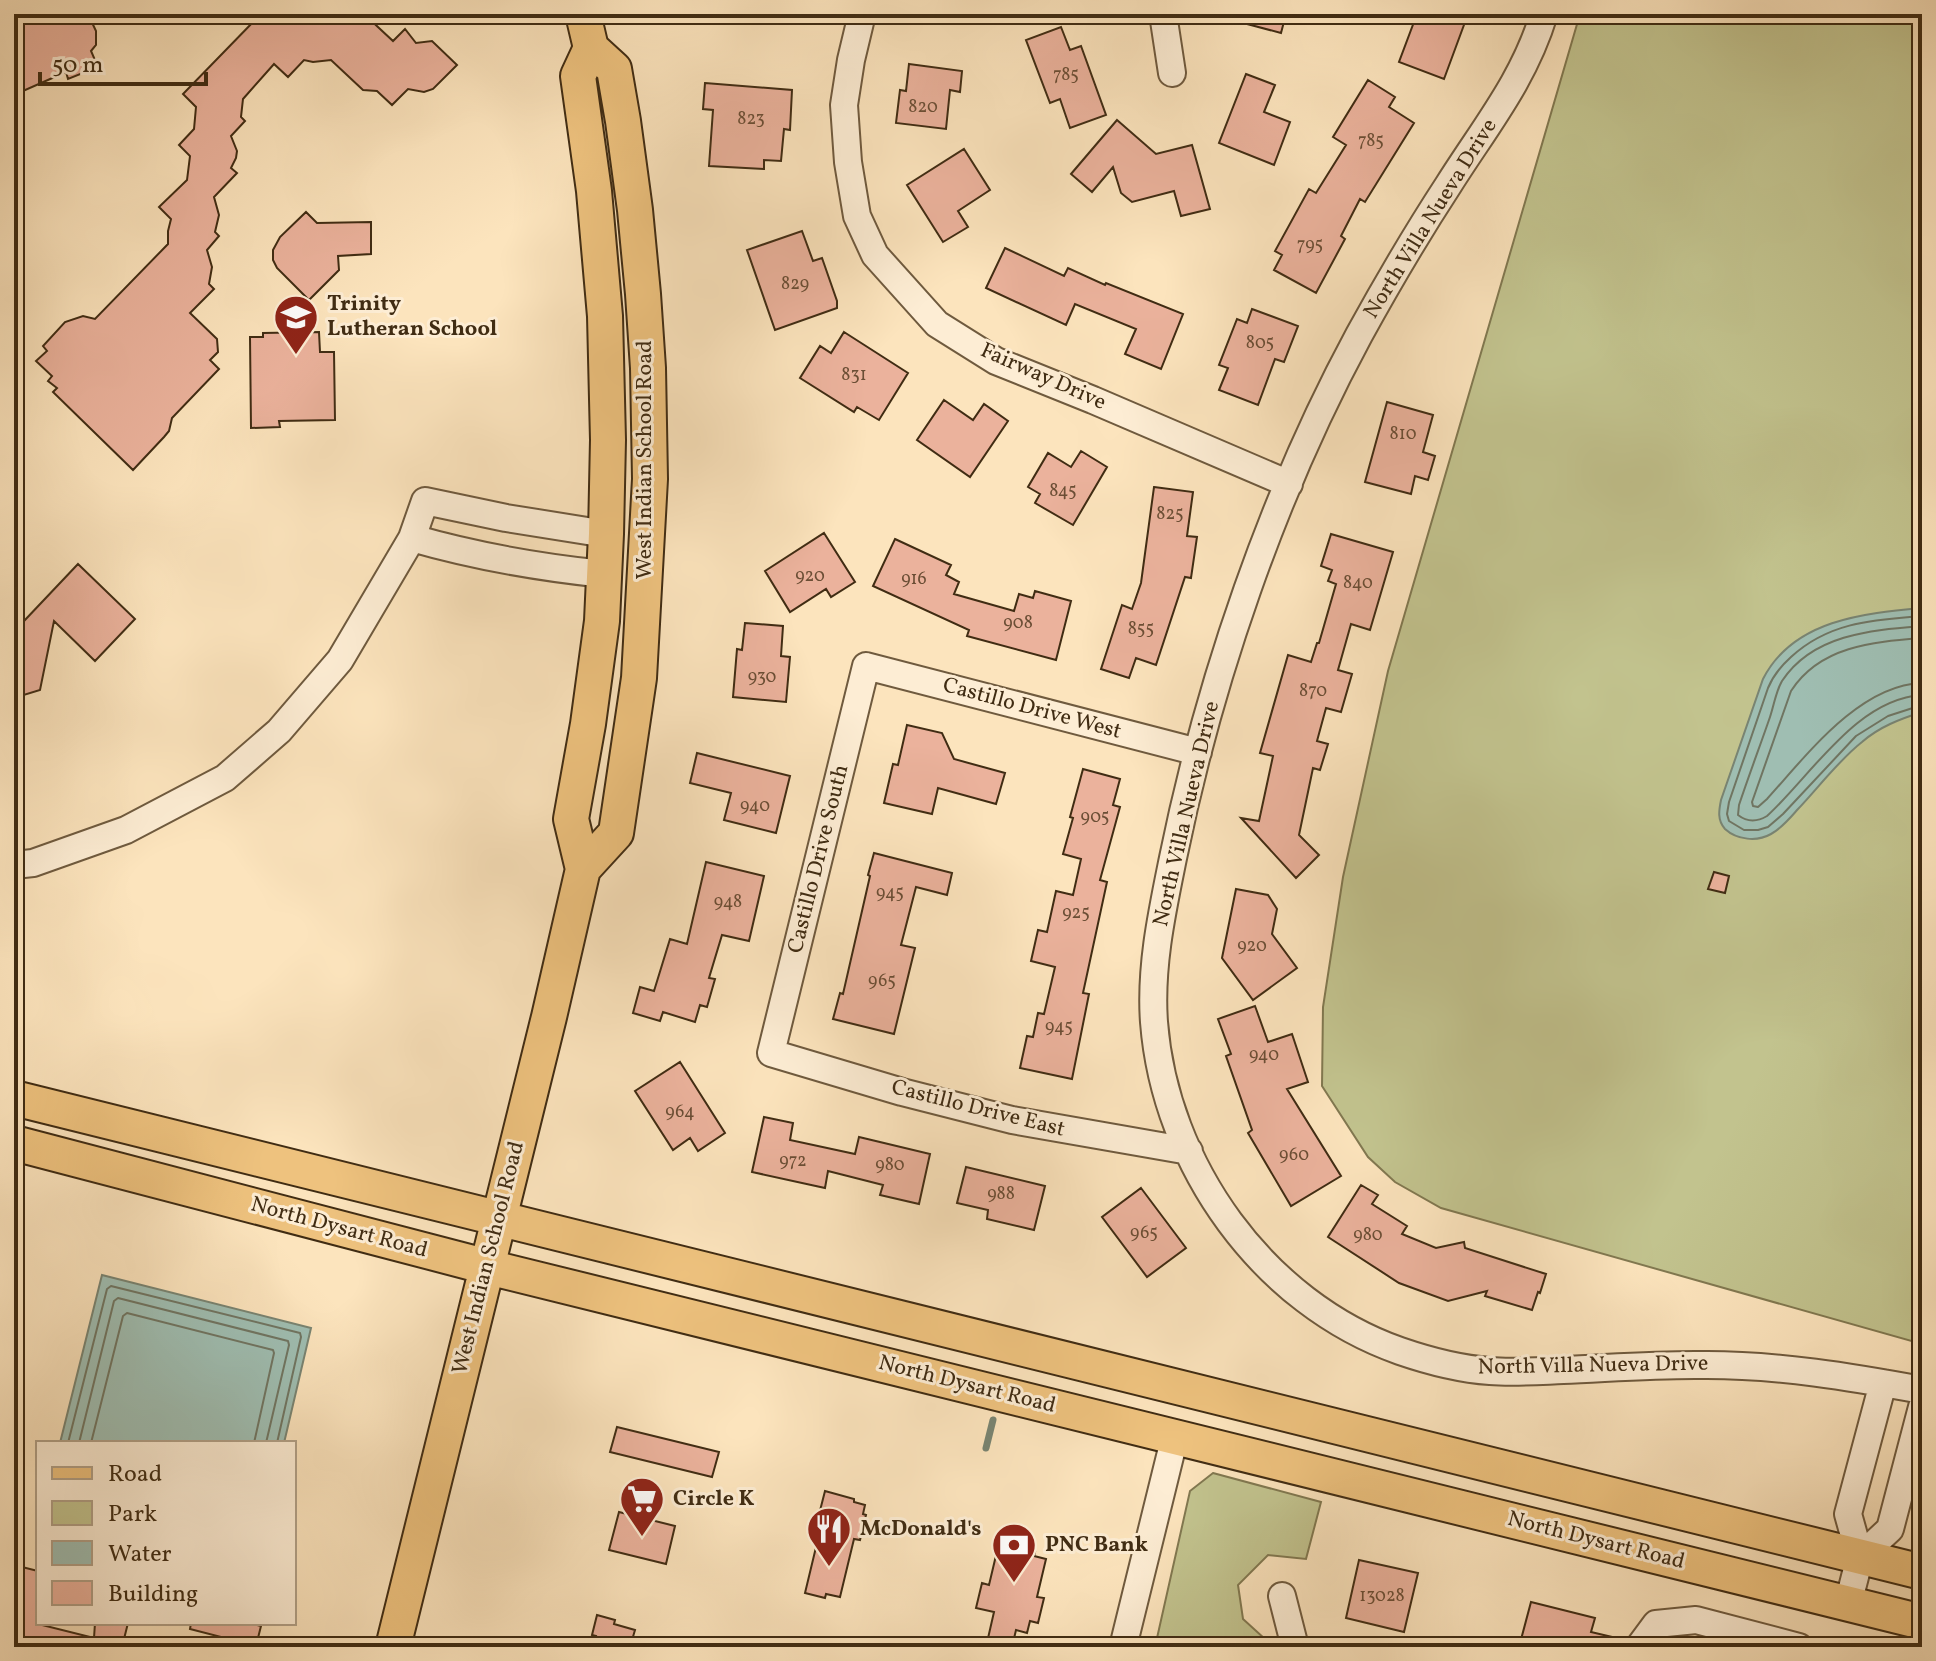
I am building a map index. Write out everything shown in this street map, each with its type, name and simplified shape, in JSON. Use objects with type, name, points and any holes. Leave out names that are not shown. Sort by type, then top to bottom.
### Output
[{"type":"main road","name":"West Indian School Road","points":[[583,14],[591,48],[614,69],[623,121],[643,294],[650,479],[640,665],[616,833],[583,869]]},
{"type":"main road","name":"West Indian School Road","points":[[393,1647],[583,869],[571,819],[602,621],[608,440],[605,316],[594,191],[578,76],[591,48]]},
{"type":"main road","points":[[14,1098],[1922,1572]]},
{"type":"main road","name":"North Dysart Road","points":[[14,1143],[488,1267],[1922,1622]]},
{"type":"main road","points":[[1175,1436],[1186,1388]]},
{"type":"street","name":"Fairway Drive","points":[[862,14],[844,105],[848,162],[857,216],[875,255],[937,324],[996,361],[1289,484]]},
{"type":"street","points":[[1163,14],[1172,73]]},
{"type":"street","name":"North Villa Nueva Drive","points":[[1544,14],[1531,50],[1505,101],[1450,183],[1358,337],[1289,484],[1239,613],[1198,752],[1167,888],[1154,981],[1154,1018],[1166,1092],[1205,1186],[1230,1223],[1260,1258],[1294,1292],[1331,1318],[1399,1350],[1444,1364],[1487,1371],[1713,1365],[1798,1372],[1922,1390]]},
{"type":"street","points":[[14,865],[33,863],[126,830],[225,778],[287,724],[340,660],[412,538],[425,501],[606,534]]},
{"type":"street","points":[[412,538],[504,561],[604,574]]},
{"type":"street","name":"Castillo Drive West","points":[[866,666],[1198,752]]},
{"type":"street","name":"Castillo Drive South","points":[[771,1053],[866,666]]},
{"type":"street","name":"Castillo Drive East","points":[[771,1053],[960,1108],[1068,1132],[1189,1151]]},
{"type":"street","points":[[1848,1604],[1860,1557],[1848,1514],[1883,1383]]},
{"type":"street","points":[[1860,1557],[1890,1529],[1922,1407]]},
{"type":"street","points":[[1123,1647],[1175,1436]]},
{"type":"street","points":[[1282,1596],[1295,1647]]},
{"type":"street","points":[[1639,1647],[1656,1624],[1696,1620],[1799,1647]]},
{"type":"green space","points":[[1580,14],[1922,14],[1922,1344],[1441,1208],[1395,1182],[1368,1157],[1322,1086],[1323,1007],[1343,877],[1388,671]]},
{"type":"green space","points":[[1213,1473],[1321,1502],[1306,1559],[1268,1555],[1238,1585],[1243,1619],[1265,1639],[1267,1647],[1155,1647],[1190,1491]]},
{"type":"water","points":[[1922,608],[1922,712],[1890,724],[1853,749],[1786,823],[1771,834],[1747,839],[1725,829],[1720,819],[1721,800],[1763,679],[1776,659],[1792,644],[1832,623],[1877,613]]},
{"type":"water","points":[[102,1275],[311,1328],[284,1441],[60,1441]]},
{"type":"building","points":[[14,14],[88,14],[96,31],[96,45],[91,51],[98,67],[68,79],[66,72],[14,95]]},
{"type":"building","points":[[286,14],[364,14],[393,41],[405,29],[416,43],[432,41],[457,65],[433,89],[424,92],[408,89],[392,105],[377,91],[363,90],[331,60],[304,60],[288,77],[274,64],[243,99],[241,117],[245,121],[231,136],[237,151],[231,168],[237,173],[214,197],[219,215],[215,232],[219,236],[207,250],[212,267],[209,284],[214,289],[190,313],[217,339],[218,352],[210,360],[219,369],[172,418],[169,431],[133,470],[53,392],[57,388],[48,381],[52,376],[36,361],[47,351],[43,346],[65,322],[83,316],[95,319],[168,244],[171,219],[159,207],[187,180],[190,156],[179,145],[194,129],[196,107],[183,94],[257,18]]},
{"type":"building","points":[[1233,14],[1286,14],[1281,33],[1232,20]]},
{"type":"building","points":[[1417,14],[1468,14],[1444,79],[1399,62]]},
{"type":"building","points":[[1061,27],[1070,50],[1081,46],[1106,115],[1070,128],[1060,99],[1050,103],[1026,40]]},
{"type":"building","points":[[909,64],[962,71],[960,92],[950,90],[946,129],[896,123],[900,90],[906,91]]},
{"type":"building","points":[[1246,74],[1275,85],[1264,112],[1290,122],[1274,165],[1219,143]]},
{"type":"building","points":[[1368,80],[1395,97],[1389,107],[1414,123],[1365,202],[1360,199],[1341,236],[1345,239],[1316,293],[1274,270],[1282,255],[1275,251],[1309,189],[1316,193],[1346,145],[1333,137]]},
{"type":"building","points":[[705,83],[792,90],[790,130],[784,129],[781,161],[764,160],[764,169],[709,166],[713,110],[703,109]]},
{"type":"building","points":[[1117,120],[1156,154],[1192,145],[1210,209],[1181,216],[1174,191],[1132,202],[1121,193],[1113,167],[1092,192],[1071,174]]},
{"type":"building","points":[[964,149],[990,190],[958,211],[968,227],[943,242],[907,185]]},
{"type":"building","points":[[306,212],[317,223],[371,222],[371,254],[338,256],[339,270],[309,300],[273,260],[273,250],[280,237]]},
{"type":"building","points":[[802,231],[813,261],[822,258],[837,308],[775,330],[747,250]]},
{"type":"building","points":[[1005,248],[1064,276],[1068,268],[1183,314],[1161,369],[1125,354],[1136,329],[1075,304],[1066,325],[986,288]]},
{"type":"building","points":[[1252,309],[1298,326],[1284,362],[1275,359],[1258,405],[1219,390],[1228,368],[1219,365],[1237,319],[1247,323]]},
{"type":"building","points":[[319,332],[320,352],[334,352],[335,420],[279,421],[280,427],[251,428],[250,337],[263,337],[263,333]]},
{"type":"building","points":[[844,332],[908,373],[879,420],[857,407],[854,412],[800,378],[820,346],[831,353]]},
{"type":"building","points":[[944,400],[973,420],[984,404],[1008,421],[970,477],[917,440]]},
{"type":"building","points":[[1387,402],[1433,415],[1423,452],[1435,456],[1428,480],[1415,476],[1411,494],[1365,482]]},
{"type":"building","points":[[1081,451],[1107,467],[1073,525],[1035,503],[1040,494],[1028,487],[1048,453],[1071,467]]},
{"type":"building","points":[[1154,487],[1193,492],[1187,536],[1197,537],[1191,578],[1185,577],[1156,665],[1136,658],[1129,678],[1101,669],[1122,605],[1132,609],[1141,583]]},
{"type":"building","points":[[824,533],[855,582],[831,597],[826,589],[790,612],[765,571]]},
{"type":"building","points":[[1331,534],[1393,552],[1370,630],[1351,624],[1338,670],[1352,674],[1341,712],[1326,708],[1317,741],[1328,744],[1320,770],[1313,768],[1299,835],[1319,855],[1296,878],[1241,818],[1259,821],[1273,756],[1260,753],[1288,655],[1311,662],[1319,643],[1336,584],[1328,581],[1332,570],[1321,566]]},
{"type":"building","points":[[895,539],[951,565],[946,575],[959,582],[954,594],[1014,611],[1019,594],[1033,598],[1035,591],[1071,601],[1056,660],[967,636],[969,630],[873,586]]},
{"type":"building","points":[[78,564],[135,619],[95,661],[54,621],[40,690],[14,698],[14,612],[24,621]]},
{"type":"building","points":[[745,623],[783,626],[781,656],[790,657],[786,702],[733,697],[737,649],[742,650]]},
{"type":"building","points":[[907,725],[942,733],[954,759],[1005,773],[996,804],[938,788],[932,814],[884,803],[893,764],[898,765]]},
{"type":"building","points":[[697,753],[790,776],[776,833],[724,820],[731,793],[690,783]]},
{"type":"building","points":[[1083,769],[1120,779],[1113,805],[1120,807],[1100,880],[1107,882],[1083,993],[1089,994],[1072,1079],[1020,1068],[1027,1036],[1033,1037],[1038,1013],[1044,1014],[1055,967],[1031,961],[1038,930],[1047,932],[1056,891],[1073,895],[1081,859],[1063,854]]},
{"type":"building","points":[[874,853],[952,873],[947,895],[916,887],[901,945],[915,948],[894,1034],[833,1019],[840,993],[843,994]]},
{"type":"building","points":[[706,862],[764,876],[749,941],[722,935],[709,978],[715,979],[707,1007],[700,1005],[695,1022],[663,1012],[660,1021],[633,1013],[640,987],[654,991],[670,939],[687,944]]},
{"type":"building","points":[[1714,872],[1729,876],[1725,893],[1708,889]]},
{"type":"building","points":[[1236,889],[1268,895],[1277,909],[1272,934],[1297,968],[1253,1000],[1222,958]]},
{"type":"building","points":[[1255,1006],[1268,1042],[1292,1034],[1308,1082],[1287,1089],[1341,1176],[1291,1206],[1248,1133],[1252,1130],[1226,1056],[1231,1054],[1218,1019]]},
{"type":"building","points":[[680,1062],[725,1133],[698,1151],[690,1138],[673,1150],[635,1091]]},
{"type":"building","points":[[764,1117],[793,1123],[790,1140],[855,1154],[859,1137],[930,1154],[919,1204],[880,1195],[883,1185],[828,1171],[825,1188],[752,1172]]},
{"type":"building","points":[[966,1167],[1045,1186],[1034,1230],[987,1219],[988,1210],[957,1203]]},
{"type":"building","points":[[1361,1185],[1378,1195],[1372,1204],[1407,1226],[1402,1234],[1436,1248],[1464,1242],[1465,1248],[1546,1274],[1532,1310],[1485,1296],[1487,1291],[1448,1301],[1399,1283],[1328,1237]]},
{"type":"building","points":[[1141,1188],[1186,1248],[1147,1277],[1102,1217]]},
{"type":"building","name":"Circle K","points":[[617,1427],[719,1452],[712,1477],[610,1452]]},
{"type":"building","name":"McDonald's","points":[[825,1491],[865,1505],[863,1514],[866,1515],[860,1540],[854,1539],[840,1597],[826,1594],[825,1598],[805,1593],[817,1543],[812,1542]]},
{"type":"building","name":"Circle K","points":[[619,1512],[675,1526],[666,1564],[609,1550]]},
{"type":"building","name":"PNC Bank","points":[[1010,1546],[1035,1552],[1034,1556],[1046,1559],[1037,1597],[1044,1598],[1038,1623],[1030,1621],[1027,1633],[1016,1630],[1012,1647],[986,1647],[994,1612],[976,1608],[982,1583],[989,1585],[998,1547],[1009,1549]]},
{"type":"building","points":[[1359,1560],[1418,1573],[1404,1632],[1346,1618]]},
{"type":"building","points":[[14,1565],[36,1570],[36,1625],[94,1638],[95,1625],[128,1625],[122,1647],[14,1647]]},
{"type":"building","points":[[1531,1602],[1595,1618],[1591,1632],[1625,1640],[1623,1647],[1519,1647]]},
{"type":"building","points":[[597,1615],[635,1630],[630,1647],[593,1647],[596,1636],[592,1635]]},
{"type":"building","points":[[191,1625],[261,1626],[256,1646],[190,1629]]},
{"type":"waterway","points":[[986,1448],[993,1420]]},
{"type":"place","name":"Trinity Lutheran School","points":[[296,356]]},
{"type":"place","name":"Circle K","points":[[642,1538]]},
{"type":"place","name":"McDonald's","points":[[829,1568]]},
{"type":"place","name":"PNC Bank","points":[[1014,1584]]}]
